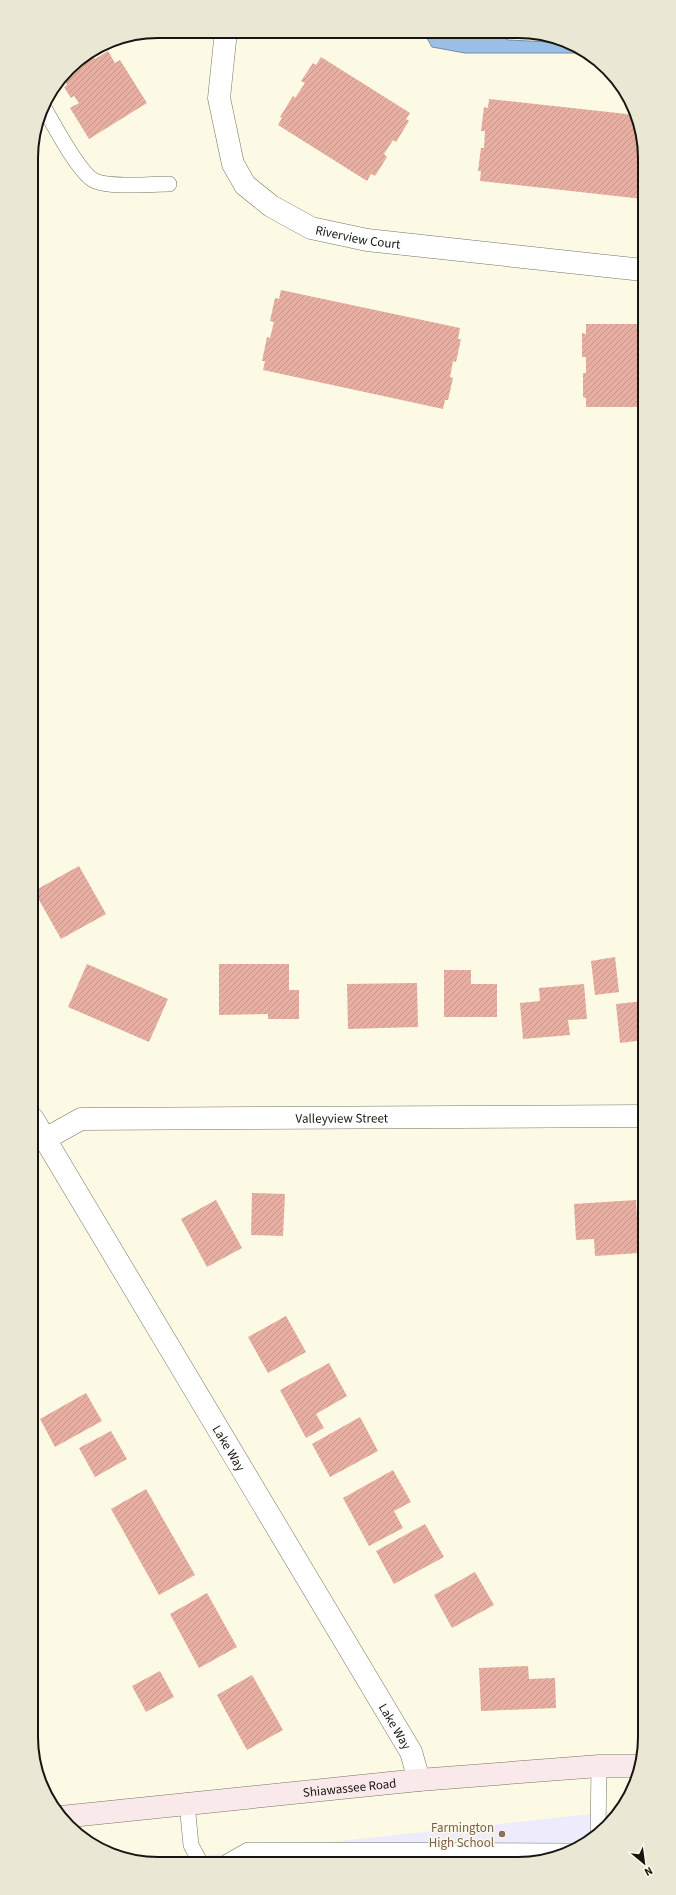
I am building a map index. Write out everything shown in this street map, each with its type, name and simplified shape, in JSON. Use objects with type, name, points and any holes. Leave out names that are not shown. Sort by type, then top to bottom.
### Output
[{"type":"street","name":"Riverview Court","points":[[225,38],[219,98],[233,164],[245,185],[271,206],[311,228],[367,240],[604,264],[638,269]]},
{"type":"street","name":"Valleyview Street","points":[[45,1139],[81,1119],[638,1116]]},
{"type":"street","name":"Lake Way","points":[[38,1127],[411,1752],[419,1780]]},
{"type":"street","name":"Shiawassee Road","points":[[68,1816],[419,1780],[599,1766],[634,1766]]},
{"type":"lane","points":[[47,112],[83,172],[94,181],[106,184],[169,184]]},
{"type":"lane","points":[[598,1826],[599,1766]]},
{"type":"lane","points":[[187,1804],[191,1845],[197,1857]]},
{"type":"lane","points":[[236,1857],[248,1850],[557,1851]]},
{"type":"shaded area","name":"Farmington High School","points":[[611,1812],[603,1822],[578,1841],[557,1851],[534,1856],[191,1857]]},
{"type":"water","points":[[427,38],[504,38],[508,40],[549,42],[576,53],[465,53],[432,47]]},
{"type":"building","points":[[108,51],[115,63],[120,60],[147,103],[89,139],[70,108],[79,103],[74,96],[71,98],[64,87],[67,85],[66,82],[73,73],[91,58],[94,57],[95,59]]},
{"type":"building","points":[[321,57],[410,113],[406,119],[409,121],[396,142],[393,140],[384,154],[387,157],[375,176],[371,174],[367,181],[278,125],[282,118],[280,117],[293,96],[295,98],[305,83],[301,81],[313,63],[316,65]]},
{"type":"building","points":[[489,99],[630,114],[636,135],[638,150],[638,198],[480,181],[481,171],[478,171],[481,148],[484,148],[485,131],[481,131],[484,107],[488,108]]},
{"type":"building","points":[[281,290],[460,328],[458,339],[461,339],[456,362],[453,361],[450,377],[453,378],[448,400],[445,400],[443,409],[263,370],[265,361],[262,361],[267,337],[270,338],[274,322],[270,321],[275,298],[279,299]]},
{"type":"building","points":[[586,324],[638,324],[638,407],[586,407],[586,398],[583,397],[583,373],[586,373],[586,357],[582,357],[582,333],[586,334]]},
{"type":"building","points":[[79,866],[106,914],[61,939],[38,898],[38,889]]},
{"type":"building","points":[[615,957],[619,992],[595,995],[591,961]]},
{"type":"building","points":[[87,964],[168,999],[149,1042],[68,1007]]},
{"type":"building","points":[[219,964],[289,964],[289,990],[299,990],[299,1019],[268,1019],[268,1014],[219,1015]]},
{"type":"building","points":[[444,970],[471,970],[471,984],[497,984],[497,1017],[444,1017]]},
{"type":"building","points":[[417,983],[418,1027],[348,1029],[347,984]]},
{"type":"building","points":[[584,984],[587,1019],[568,1020],[570,1035],[523,1039],[520,1003],[540,1001],[539,988]]},
{"type":"building","points":[[638,1002],[638,1041],[620,1043],[616,1004]]},
{"type":"building","points":[[252,1193],[285,1194],[283,1236],[251,1235]]},
{"type":"building","points":[[216,1200],[242,1248],[207,1267],[181,1219]]},
{"type":"building","points":[[636,1200],[638,1253],[595,1256],[594,1239],[576,1240],[574,1204]]},
{"type":"building","points":[[286,1316],[306,1352],[268,1373],[248,1337]]},
{"type":"building","points":[[329,1363],[347,1396],[316,1414],[324,1428],[306,1438],[280,1390]]},
{"type":"building","points":[[86,1393],[102,1421],[55,1447],[40,1419]]},
{"type":"building","points":[[360,1417],[378,1451],[330,1477],[312,1444]]},
{"type":"building","points":[[111,1431],[127,1459],[95,1477],[79,1448]]},
{"type":"building","points":[[393,1470],[411,1502],[394,1511],[403,1528],[369,1546],[343,1498]]},
{"type":"building","points":[[146,1489],[195,1575],[159,1595],[111,1509]]},
{"type":"building","points":[[425,1524],[444,1557],[394,1584],[376,1551]]},
{"type":"building","points":[[475,1572],[494,1605],[452,1628],[434,1595]]},
{"type":"building","points":[[207,1593],[237,1647],[199,1668],[170,1614]]},
{"type":"building","points":[[528,1666],[529,1679],[555,1678],[556,1708],[481,1711],[479,1668]]},
{"type":"building","points":[[160,1671],[174,1697],[146,1712],[132,1686]]},
{"type":"building","points":[[252,1675],[283,1730],[247,1750],[217,1695]]},
{"type":"place","name":"Farmington High School","points":[[502,1834]]}]
